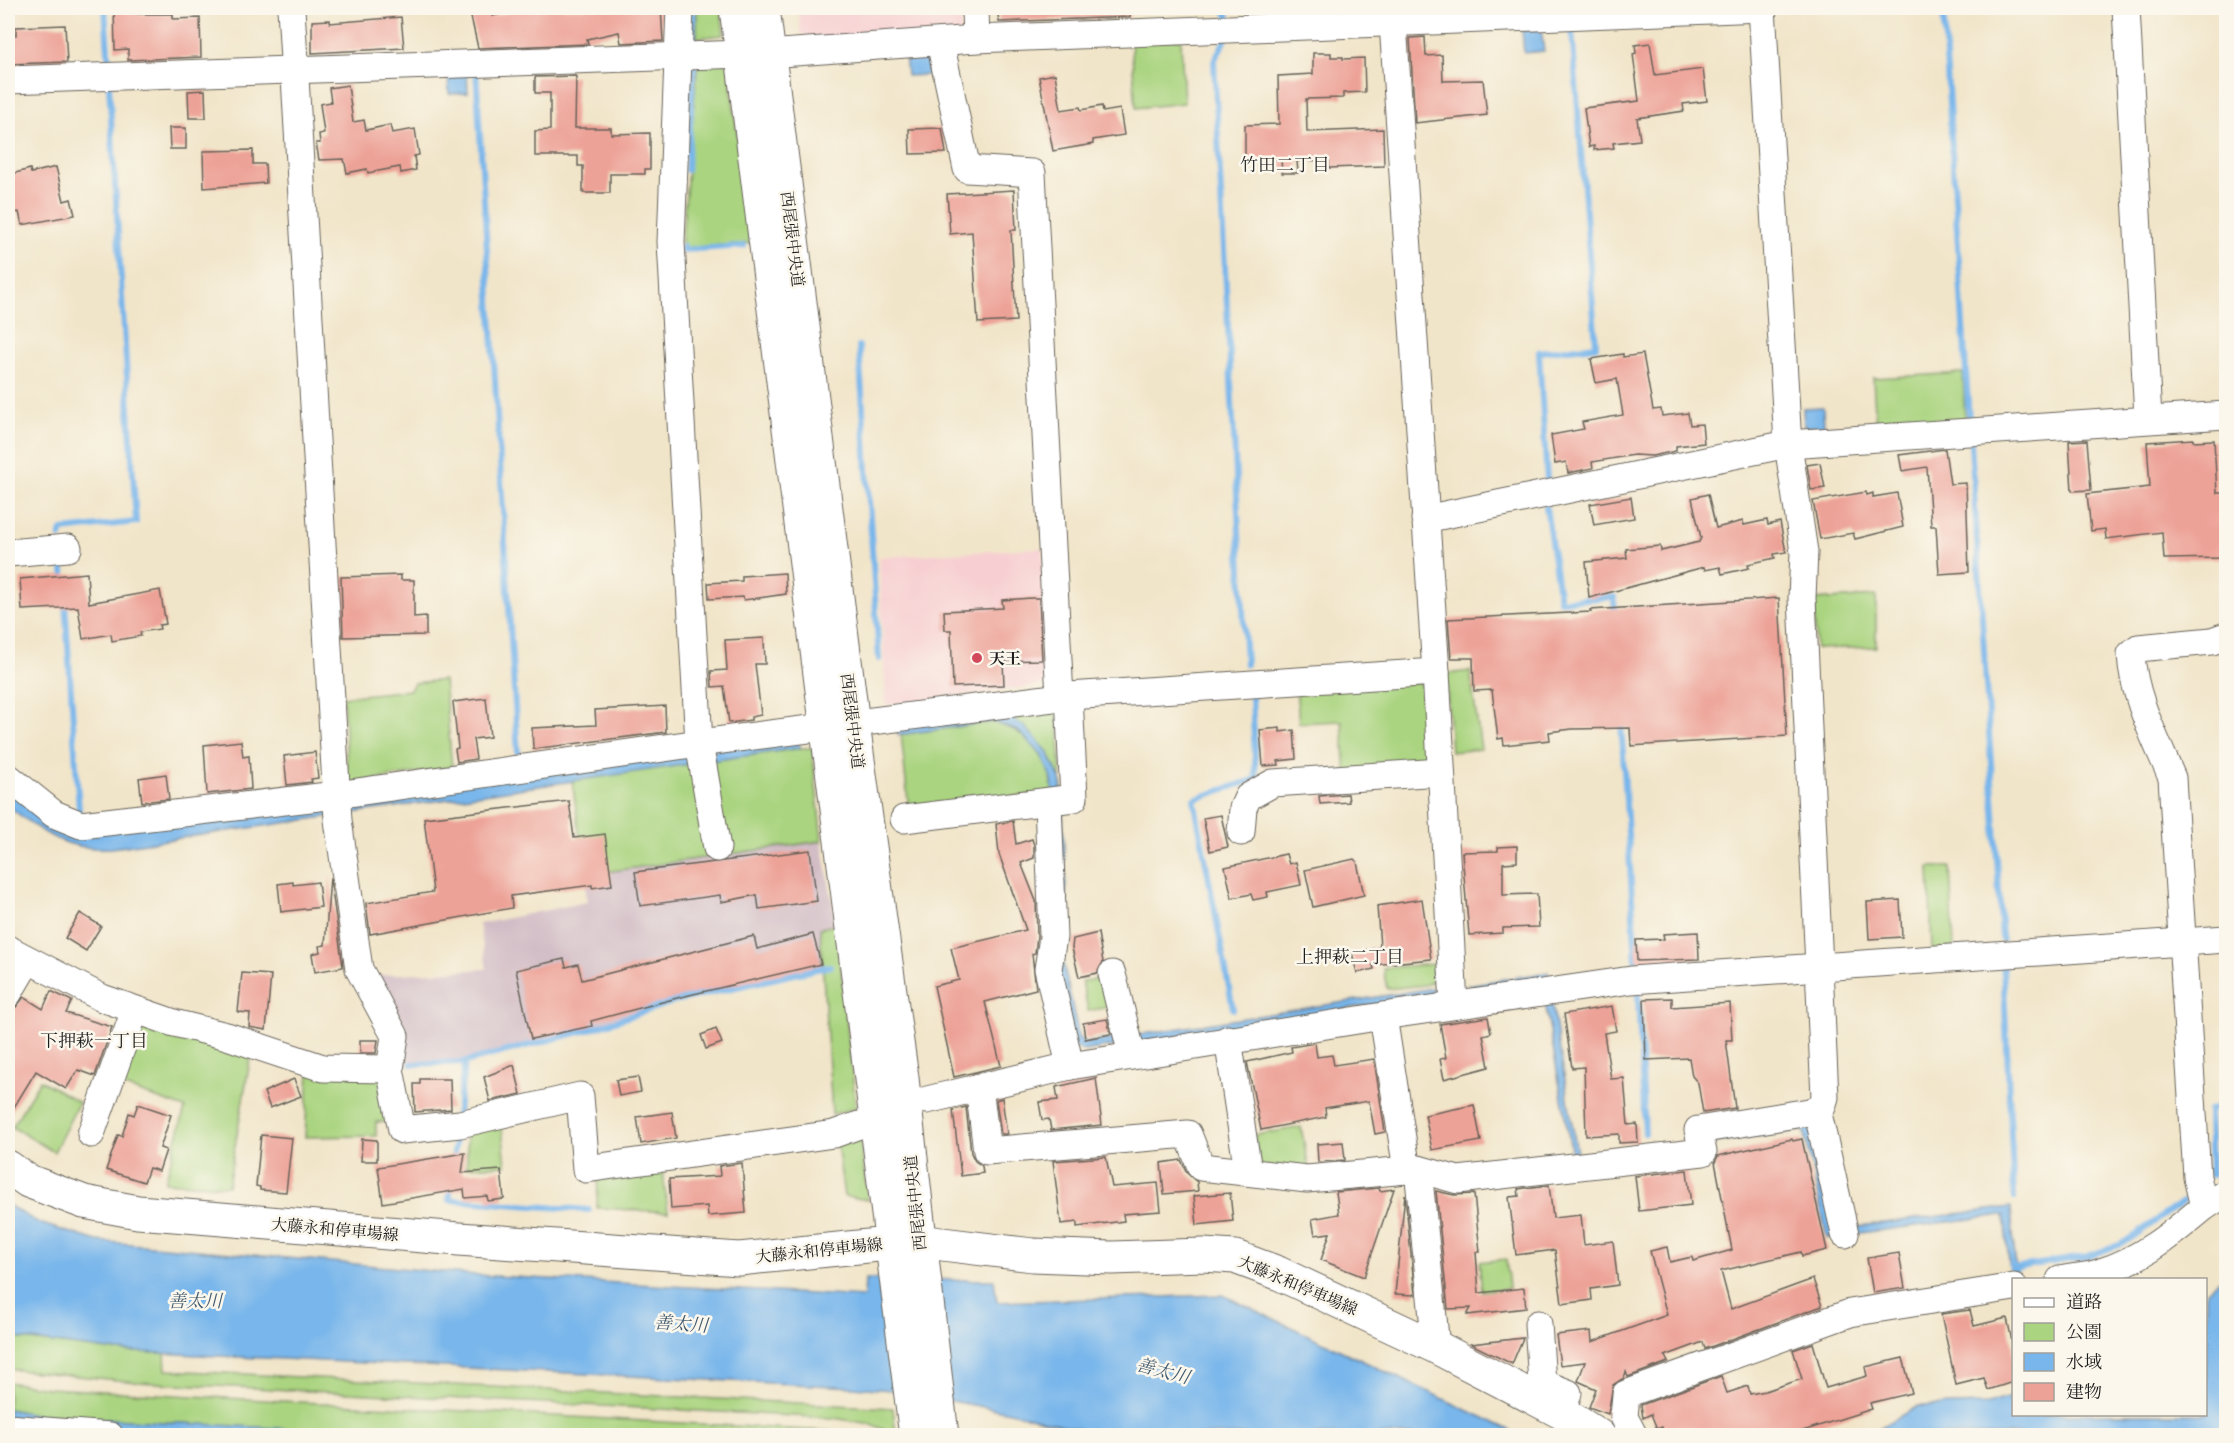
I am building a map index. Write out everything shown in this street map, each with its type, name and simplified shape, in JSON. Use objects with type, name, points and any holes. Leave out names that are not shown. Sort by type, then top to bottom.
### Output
[{"type":"main road","name":"西尾張中央道","points":[[736,8],[755,54],[929,1432]]},
{"type":"main road","name":"西尾張中央道","points":[[755,54],[763,8]]},
{"type":"main road","name":"大藤永和停車場線","points":[[8,1167],[28,1181],[84,1202],[138,1212],[285,1225],[739,1258],[907,1255],[1033,1255],[1112,1258],[1203,1255],[1235,1257],[1278,1273],[1436,1347],[1561,1412],[1599,1436]]},
{"type":"street","points":[[291,8],[337,806],[358,969],[395,1036],[390,1069],[402,1130],[460,1124],[580,1096],[586,1169],[834,1134],[859,1125]]},
{"type":"street","points":[[680,8],[671,242],[701,752],[717,848]]},
{"type":"street","points":[[975,8],[976,39]]},
{"type":"street","points":[[8,80],[295,68],[534,62],[679,54],[755,54],[976,39],[1393,16],[1762,8],[1788,444],[1804,552],[1802,598],[1817,966],[1825,1097],[1822,1107],[1698,1130],[1703,1152],[1458,1180],[1413,1169],[1307,1179],[1202,1167],[1188,1134],[987,1151],[979,1087]]},
{"type":"street","points":[[2126,8],[2148,418]]},
{"type":"street","points":[[1393,16],[1436,672],[1454,1005]]},
{"type":"street","points":[[904,819],[1074,798],[1064,696],[1032,173],[968,169],[940,42]]},
{"type":"street","points":[[1425,519],[1788,444],[2148,418],[2225,421]]},
{"type":"street","points":[[8,553],[68,548]]},
{"type":"street","points":[[2071,1278],[2100,1273],[2148,1251],[2215,1200],[2197,1177],[2172,778],[2131,666],[2131,654],[2138,648],[2212,641],[2226,636]]},
{"type":"street","points":[[8,777],[54,814],[81,825],[337,806],[701,752],[840,726],[1064,696],[1436,672]]},
{"type":"street","points":[[1241,832],[1243,808],[1248,797],[1273,783],[1441,772]]},
{"type":"street","points":[[1055,801],[1053,937],[1048,969],[1070,1066]]},
{"type":"street","points":[[927,1100],[1070,1066],[1130,1045],[1228,1039],[1631,980],[2226,939]]},
{"type":"street","points":[[8,994],[18,954],[102,998],[174,1023],[227,1036],[323,1068],[390,1069]]},
{"type":"street","points":[[1112,974],[1130,1045]]},
{"type":"street","points":[[91,1134],[135,1010]]},
{"type":"street","points":[[1383,1016],[1413,1169],[1436,1347]]},
{"type":"street","points":[[1228,1039],[1248,1171]]},
{"type":"street","points":[[1816,1109],[1845,1234]]},
{"type":"street","points":[[1634,1436],[1624,1417],[1626,1394],[1850,1313],[2012,1287]]},
{"type":"street","points":[[1538,1324],[1542,1383],[1568,1393],[1561,1412]]},
{"type":"street","points":[[16,1431],[110,1436]]},
{"type":"shaded area","points":[[798,8],[962,8],[961,34],[815,44],[801,33]]},
{"type":"shaded area","points":[[1042,548],[1051,684],[886,705],[879,557]]},
{"type":"shaded area","points":[[822,841],[836,925],[825,965],[679,998],[591,1027],[465,1060],[399,1062],[367,976],[487,969],[479,924],[587,902],[585,875]]},
{"type":"green space","points":[[697,8],[721,8],[724,35],[697,38]]},
{"type":"green space","points":[[1181,39],[1184,103],[1136,108],[1131,41]]},
{"type":"green space","points":[[698,59],[728,62],[751,243],[681,248]]},
{"type":"green space","points":[[1963,373],[1965,422],[1876,428],[1873,378]]},
{"type":"green space","points":[[1876,596],[1876,647],[1816,649],[1814,600]]},
{"type":"green space","points":[[1470,671],[1481,749],[1451,752],[1446,674]]},
{"type":"green space","points":[[444,680],[452,767],[348,784],[343,697],[410,690],[414,683]]},
{"type":"green space","points":[[1421,683],[1426,767],[1346,773],[1342,721],[1299,723],[1296,688]]},
{"type":"green space","points":[[1057,703],[1062,791],[1048,752],[995,711]]},
{"type":"green space","points":[[992,722],[1016,731],[1034,747],[1047,768],[1053,792],[909,811],[901,734]]},
{"type":"green space","points":[[812,748],[822,841],[585,875],[572,780]]},
{"type":"green space","points":[[1929,867],[1950,867],[1954,948],[1932,950]]},
{"type":"green space","points":[[836,925],[856,1108],[832,1114],[820,928]]},
{"type":"green space","points":[[1435,964],[1437,979],[1425,985],[1387,989],[1383,968]]},
{"type":"green space","points":[[1108,976],[1115,1006],[1088,1011],[1082,982]]},
{"type":"green space","points":[[137,1026],[252,1049],[228,1186],[165,1182],[185,1108],[116,1084]]},
{"type":"green space","points":[[309,1072],[389,1077],[395,1122],[376,1122],[376,1136],[305,1137]]},
{"type":"green space","points":[[40,1080],[79,1102],[54,1152],[12,1127]]},
{"type":"green space","points":[[501,1119],[506,1165],[467,1167],[467,1129]]},
{"type":"green space","points":[[1301,1127],[1310,1175],[1261,1170],[1254,1135]]},
{"type":"green space","points":[[859,1134],[868,1200],[844,1196],[837,1143]]},
{"type":"green space","points":[[662,1166],[668,1212],[597,1208],[598,1175]]},
{"type":"green space","points":[[1506,1259],[1509,1288],[1482,1291],[1479,1262]]},
{"type":"green space","points":[[8,1337],[117,1351],[165,1353],[166,1370],[893,1408],[896,1435],[871,1424],[833,1418],[137,1382],[8,1369]]},
{"type":"green space","points":[[8,1382],[48,1388],[827,1431],[855,1435],[402,1436],[38,1415],[8,1409]]},
{"type":"water","points":[[1541,29],[1544,51],[1524,53],[1522,31]]},
{"type":"water","points":[[927,53],[928,75],[907,76],[905,55]]},
{"type":"water","points":[[467,73],[468,93],[449,94],[448,75]]},
{"type":"water","points":[[1823,407],[1824,426],[1804,427],[1803,408]]},
{"type":"water","points":[[1010,717],[1025,727],[1048,752],[1061,781],[1068,931],[1063,962],[1079,1038],[1086,1043],[1434,988],[1431,995],[1084,1051],[1074,1047],[1056,963],[1061,922],[1052,780],[1041,754],[1018,731],[992,722],[898,735],[896,726]]},
{"type":"water","points":[[799,741],[800,748],[112,848],[95,848],[68,843],[44,832],[8,806],[8,790],[47,820]]},
{"type":"water","points":[[1548,972],[1550,983],[1476,990],[1468,985]]},
{"type":"water","points":[[1552,1002],[1577,1153],[1573,1161],[1545,1003]]},
{"type":"water","points":[[1812,1121],[1836,1236],[1827,1238],[1804,1130],[1712,1143],[1712,1136]]},
{"type":"water","name":"善太川","points":[[8,1205],[39,1223],[97,1241],[477,1275],[864,1297],[865,1279],[994,1280],[997,1302],[1223,1295],[1520,1435],[1102,1435],[1010,1412],[892,1390],[117,1351],[8,1337]]},
{"type":"water","points":[[2011,1207],[2016,1273],[2010,1273],[2004,1215],[1853,1234],[1852,1227]]},
{"type":"water","points":[[2226,1274],[2226,1435],[1873,1435],[1872,1432],[1918,1406],[1988,1404],[2012,1396],[2012,1416],[2207,1416],[2207,1291]]},
{"type":"water","points":[[8,1409],[38,1415],[402,1435],[220,1435],[26,1423],[8,1420]]},
{"type":"building","points":[[114,8],[138,8],[138,14],[173,14],[173,19],[200,18],[201,57],[128,60],[128,49],[115,50]]},
{"type":"building","points":[[469,8],[490,8],[492,16],[528,8],[661,8],[663,41],[621,43],[619,32],[587,39],[588,44],[478,48]]},
{"type":"building","points":[[997,8],[1130,8],[1130,17],[999,22]]},
{"type":"building","points":[[401,17],[404,48],[312,53],[312,21],[330,20],[330,23]]},
{"type":"building","points":[[65,25],[67,62],[8,64],[8,35],[16,35],[16,27]]},
{"type":"building","points":[[1425,37],[1426,56],[1442,55],[1443,81],[1483,80],[1487,115],[1415,123],[1410,38]]},
{"type":"building","points":[[1650,43],[1655,75],[1703,69],[1707,101],[1683,104],[1684,111],[1637,118],[1640,140],[1613,143],[1614,148],[1594,150],[1594,146],[1589,147],[1584,108],[1639,101],[1633,54],[1636,53],[1635,45]]},
{"type":"building","points":[[1313,53],[1331,53],[1331,57],[1343,57],[1343,59],[1364,58],[1365,92],[1343,93],[1343,98],[1306,99],[1307,132],[1383,129],[1384,166],[1329,168],[1329,160],[1297,161],[1298,173],[1282,173],[1281,159],[1245,160],[1245,125],[1279,124],[1278,76],[1313,74]]},
{"type":"building","points":[[1055,74],[1061,110],[1080,107],[1081,110],[1102,106],[1103,112],[1120,109],[1124,135],[1093,140],[1093,144],[1053,151],[1039,77]]},
{"type":"building","points":[[576,76],[575,128],[611,128],[611,134],[650,133],[650,169],[645,169],[645,174],[610,174],[610,193],[583,193],[583,166],[578,166],[578,156],[535,156],[535,131],[550,130],[550,93],[535,93],[535,77]]},
{"type":"building","points":[[348,85],[353,122],[364,120],[366,130],[390,125],[392,133],[415,129],[419,155],[414,156],[416,170],[401,173],[400,167],[368,173],[367,169],[347,173],[344,159],[319,160],[316,143],[320,143],[319,134],[324,133],[320,104],[331,102],[329,88]]},
{"type":"building","points":[[205,90],[206,118],[189,118],[188,91]]},
{"type":"building","points":[[169,128],[186,128],[186,149],[170,149]]},
{"type":"building","points":[[942,128],[946,153],[910,154],[909,129]]},
{"type":"building","points":[[253,150],[253,164],[265,164],[266,183],[204,188],[203,151]]},
{"type":"building","points":[[56,167],[64,201],[71,199],[75,215],[22,225],[19,212],[8,214],[8,175],[30,169],[31,173]]},
{"type":"building","points":[[1014,190],[1016,230],[1011,230],[1016,321],[978,323],[972,232],[950,234],[947,194]]},
{"type":"building","points":[[1623,354],[1623,357],[1643,354],[1653,410],[1661,409],[1662,416],[1688,413],[1690,425],[1702,424],[1704,443],[1676,446],[1676,451],[1652,456],[1634,455],[1592,462],[1593,468],[1568,473],[1566,462],[1555,464],[1551,435],[1584,429],[1582,422],[1623,415],[1617,379],[1596,383],[1591,359]]},
{"type":"building","points":[[2193,439],[2193,441],[2214,440],[2217,493],[2224,493],[2226,558],[2164,559],[2162,532],[2106,539],[2105,529],[2091,531],[2087,494],[2150,487],[2147,442]]},
{"type":"building","points":[[2087,440],[2091,490],[2072,491],[2069,441]]},
{"type":"building","points":[[1945,449],[1950,484],[1966,483],[1969,572],[1939,574],[1936,526],[1931,526],[1927,467],[1902,471],[1899,455]]},
{"type":"building","points":[[1820,463],[1825,488],[1811,490],[1807,465]]},
{"type":"building","points":[[1866,492],[1867,495],[1873,493],[1873,497],[1897,493],[1903,527],[1855,539],[1853,533],[1820,539],[1813,501]]},
{"type":"building","points":[[1708,494],[1716,528],[1743,521],[1744,525],[1767,520],[1768,525],[1780,522],[1786,552],[1774,554],[1775,558],[1748,564],[1749,568],[1722,574],[1720,567],[1705,570],[1704,567],[1589,598],[1586,562],[1627,558],[1626,549],[1660,546],[1661,551],[1699,542],[1701,538],[1692,498]]},
{"type":"building","points":[[1631,497],[1634,518],[1594,525],[1590,504]]},
{"type":"building","points":[[87,573],[89,603],[160,590],[166,624],[159,625],[160,629],[140,632],[141,636],[112,641],[111,634],[83,639],[78,607],[22,610],[20,579]]},
{"type":"building","points":[[785,573],[786,594],[744,600],[743,597],[709,599],[708,583],[742,581],[742,576]]},
{"type":"building","points":[[401,575],[401,580],[414,580],[414,617],[426,616],[426,635],[343,637],[341,577]]},
{"type":"building","points":[[1039,598],[1042,660],[1003,661],[1004,685],[953,687],[951,630],[945,630],[944,611],[1003,608],[1002,600]]},
{"type":"building","points":[[1779,598],[1787,736],[1631,746],[1630,728],[1572,729],[1549,732],[1550,740],[1504,745],[1503,738],[1498,739],[1492,690],[1474,691],[1473,658],[1451,658],[1448,619],[1591,612],[1590,610]]},
{"type":"building","points":[[764,638],[765,664],[755,664],[761,715],[751,717],[751,720],[729,723],[724,686],[712,687],[711,671],[727,670],[725,640]]},
{"type":"building","points":[[486,698],[490,737],[473,739],[476,759],[457,762],[455,749],[458,748],[453,702]]},
{"type":"building","points":[[665,706],[666,732],[533,749],[532,728],[596,725],[595,710]]},
{"type":"building","points":[[1280,728],[1280,732],[1294,730],[1296,759],[1278,761],[1279,765],[1263,766],[1260,730]]},
{"type":"building","points":[[241,741],[243,757],[249,756],[251,789],[207,794],[204,745]]},
{"type":"building","points":[[315,752],[318,778],[311,779],[312,782],[287,785],[284,756]]},
{"type":"building","points":[[166,774],[169,799],[142,802],[139,778]]},
{"type":"building","points":[[1348,794],[1349,802],[1320,804],[1319,796]]},
{"type":"building","points":[[569,801],[574,838],[605,834],[612,885],[592,888],[592,885],[511,896],[512,908],[370,934],[366,903],[433,892],[424,818]]},
{"type":"building","points":[[1221,815],[1228,847],[1210,851],[1203,818]]},
{"type":"building","points":[[1013,821],[1016,844],[1032,839],[1034,845],[1034,858],[1021,863],[1036,901],[1037,936],[1035,953],[1032,954],[1036,989],[985,1002],[1001,1066],[954,1077],[934,986],[959,980],[951,948],[1026,930],[999,854],[996,824]]},
{"type":"building","points":[[1517,846],[1517,862],[1503,863],[1503,895],[1537,894],[1539,927],[1503,928],[1503,933],[1469,935],[1462,852],[1498,851],[1498,847]]},
{"type":"building","points":[[810,850],[817,901],[759,909],[757,895],[721,902],[720,895],[640,906],[635,872]]},
{"type":"building","points":[[1286,854],[1289,864],[1296,862],[1301,885],[1267,892],[1268,897],[1253,900],[1251,894],[1232,898],[1225,867]]},
{"type":"building","points":[[1354,859],[1357,862],[1364,895],[1313,907],[1305,870]]},
{"type":"building","points":[[330,877],[343,967],[315,972],[312,954],[320,952],[319,946],[325,945]]},
{"type":"building","points":[[293,882],[293,885],[318,882],[321,907],[281,912],[278,884]]},
{"type":"building","points":[[1422,899],[1431,959],[1373,965],[1374,969],[1357,973],[1352,953],[1380,947],[1377,906]]},
{"type":"building","points":[[1900,900],[1902,937],[1869,939],[1867,902]]},
{"type":"building","points":[[80,913],[101,926],[86,951],[65,938]]},
{"type":"building","points":[[1698,932],[1699,959],[1637,961],[1636,940],[1664,939],[1663,934]]},
{"type":"building","points":[[1098,933],[1103,962],[1097,973],[1079,977],[1072,948],[1073,939]]},
{"type":"building","points":[[813,934],[821,964],[681,997],[591,1021],[592,1026],[531,1039],[516,970],[564,959],[566,967],[578,964],[582,980],[754,936],[757,949]]},
{"type":"building","points":[[242,973],[271,975],[266,1030],[249,1027],[250,1013],[238,1012]]},
{"type":"building","points":[[51,991],[72,1001],[66,1013],[112,1027],[95,1076],[78,1070],[66,1089],[36,1071],[8,1117],[8,1010],[16,1007],[24,997],[43,1009]]},
{"type":"building","points":[[1672,998],[1672,1007],[1730,1003],[1732,1040],[1726,1040],[1735,1108],[1703,1113],[1698,1083],[1692,1076],[1689,1058],[1646,1060],[1644,999]]},
{"type":"building","points":[[1612,1006],[1616,1031],[1604,1033],[1611,1079],[1624,1078],[1628,1125],[1637,1124],[1638,1142],[1619,1143],[1619,1134],[1586,1136],[1584,1067],[1572,1068],[1564,1014]]},
{"type":"building","points":[[1488,1017],[1491,1033],[1483,1035],[1489,1067],[1444,1079],[1440,1059],[1446,1058],[1440,1024]]},
{"type":"building","points":[[1107,1019],[1111,1034],[1085,1039],[1083,1023]]},
{"type":"building","points":[[716,1029],[722,1043],[706,1049],[701,1035]]},
{"type":"building","points":[[360,1040],[378,1040],[376,1053],[360,1053]]},
{"type":"building","points":[[1315,1043],[1317,1057],[1332,1055],[1334,1065],[1374,1059],[1385,1132],[1375,1134],[1369,1101],[1325,1108],[1326,1117],[1261,1130],[1247,1062],[1292,1052],[1291,1047]]},
{"type":"building","points":[[514,1065],[521,1094],[490,1101],[484,1077]]},
{"type":"building","points":[[638,1077],[641,1092],[619,1096],[616,1080]]},
{"type":"building","points":[[1096,1078],[1102,1125],[1051,1130],[1049,1119],[1042,1120],[1039,1102],[1058,1100],[1056,1087]]},
{"type":"building","points":[[294,1079],[301,1096],[270,1108],[264,1092]]},
{"type":"building","points":[[420,1079],[450,1079],[451,1109],[415,1112],[414,1084],[420,1084]]},
{"type":"building","points":[[1002,1098],[1007,1134],[1001,1134],[996,1100]]},
{"type":"building","points":[[138,1104],[171,1115],[160,1148],[166,1150],[159,1171],[149,1168],[144,1182],[106,1170],[118,1135],[122,1136],[129,1113],[134,1115]]},
{"type":"building","points":[[1474,1105],[1481,1141],[1432,1150],[1425,1115]]},
{"type":"building","points":[[966,1107],[971,1153],[975,1161],[982,1166],[983,1173],[961,1176],[953,1110]]},
{"type":"building","points":[[672,1112],[676,1138],[641,1144],[637,1117]]},
{"type":"building","points":[[261,1135],[292,1138],[286,1192],[260,1190],[260,1187],[256,1186]]},
{"type":"building","points":[[362,1139],[377,1140],[377,1161],[361,1161]]},
{"type":"building","points":[[1792,1139],[1793,1141],[1802,1139],[1827,1250],[1802,1256],[1801,1252],[1721,1271],[1731,1309],[1813,1279],[1822,1306],[1705,1349],[1703,1342],[1665,1356],[1668,1362],[1628,1377],[1626,1372],[1624,1378],[1613,1385],[1608,1414],[1589,1407],[1596,1389],[1578,1381],[1585,1362],[1560,1365],[1556,1335],[1591,1331],[1592,1342],[1667,1315],[1650,1251],[1667,1247],[1670,1262],[1692,1257],[1693,1261],[1732,1250],[1715,1162],[1718,1156]]},
{"type":"building","points":[[1343,1142],[1345,1160],[1318,1162],[1317,1144]]},
{"type":"building","points":[[465,1153],[462,1173],[501,1170],[504,1199],[488,1201],[487,1196],[465,1198],[464,1189],[383,1203],[378,1167]]},
{"type":"building","points":[[1106,1157],[1112,1187],[1158,1183],[1161,1211],[1123,1214],[1124,1221],[1077,1227],[1077,1222],[1061,1224],[1053,1161]]},
{"type":"building","points":[[1181,1160],[1187,1173],[1197,1182],[1198,1191],[1164,1194],[1161,1163]]},
{"type":"building","points":[[742,1163],[746,1213],[708,1216],[707,1206],[671,1209],[669,1179],[720,1176],[719,1166]]},
{"type":"building","points":[[1687,1170],[1691,1205],[1639,1211],[1635,1176]]},
{"type":"building","points":[[1549,1185],[1553,1218],[1581,1215],[1584,1245],[1613,1241],[1618,1285],[1591,1289],[1592,1300],[1562,1304],[1555,1250],[1516,1255],[1509,1197],[1519,1196],[1518,1189]]},
{"type":"building","points":[[1379,1188],[1380,1191],[1394,1189],[1364,1277],[1321,1260],[1330,1233],[1315,1235],[1312,1219],[1339,1214],[1336,1192]]},
{"type":"building","points":[[1436,1191],[1454,1195],[1474,1194],[1480,1252],[1476,1252],[1479,1293],[1524,1288],[1526,1308],[1467,1315],[1471,1308],[1448,1309]]},
{"type":"building","points":[[1230,1193],[1233,1221],[1197,1225],[1194,1196]]},
{"type":"building","points":[[1405,1194],[1415,1295],[1395,1294]]},
{"type":"building","points":[[1899,1253],[1905,1288],[1873,1293],[1867,1258]]},
{"type":"building","points":[[1970,1310],[1974,1326],[2007,1318],[2012,1341],[2012,1382],[1988,1390],[1984,1378],[1956,1385],[1941,1314]]},
{"type":"building","points":[[1523,1338],[1512,1364],[1471,1344]]},
{"type":"building","points":[[1813,1343],[1826,1388],[1867,1376],[1865,1367],[1903,1358],[1912,1393],[1870,1403],[1872,1409],[1787,1436],[1665,1436],[1662,1427],[1657,1429],[1651,1414],[1643,1418],[1641,1405],[1721,1376],[1727,1393],[1748,1386],[1750,1394],[1802,1379],[1793,1350]]},
{"type":"waterway","points":[[105,8],[109,66]]},
{"type":"waterway","points":[[1224,8],[1230,21]]},
{"type":"waterway","points":[[1943,8],[1969,420]]},
{"type":"waterway","points":[[693,15],[693,44]]},
{"type":"waterway","points":[[1547,480],[1539,352],[1596,346],[1572,30]]},
{"type":"waterway","points":[[1225,40],[1214,61],[1246,664]]},
{"type":"waterway","points":[[687,170],[694,63]]},
{"type":"waterway","points":[[476,70],[518,755]]},
{"type":"waterway","points":[[60,536],[62,530],[136,522],[109,86]]},
{"type":"waterway","points":[[683,246],[682,250],[744,246]]},
{"type":"waterway","points":[[859,346],[879,659]]},
{"type":"waterway","points":[[1971,443],[2002,939]]},
{"type":"waterway","points":[[1546,507],[1560,601],[1614,597],[1615,616]]},
{"type":"waterway","points":[[62,556],[64,582]]},
{"type":"waterway","points":[[65,601],[79,810]]},
{"type":"waterway","points":[[1233,1009],[1194,799],[1256,779],[1252,697]]},
{"type":"waterway","points":[[1621,722],[1636,961]]},
{"type":"waterway","points":[[411,1064],[465,1062],[591,1029],[679,1000],[830,966]]},
{"type":"waterway","points":[[2003,966],[2014,1198]]},
{"type":"waterway","points":[[1638,994],[1645,1133]]},
{"type":"waterway","points":[[457,1116],[465,1062]]},
{"type":"waterway","points":[[2211,1175],[2209,1110],[2226,1105]]},
{"type":"waterway","points":[[453,1161],[456,1132]]},
{"type":"waterway","points":[[451,1186],[449,1200],[589,1210]]},
{"type":"waterway","points":[[2012,1264],[2012,1268],[2085,1257],[2122,1244],[2183,1202]]},
{"type":"place","name":"天王","points":[[977,658]]},
{"type":"district","name":"竹田二丁目","points":[[1285,165]]},
{"type":"district","name":"上押萩二丁目","points":[[1350,957]]},
{"type":"district","name":"下押萩一丁目","points":[[94,1041]]}]
